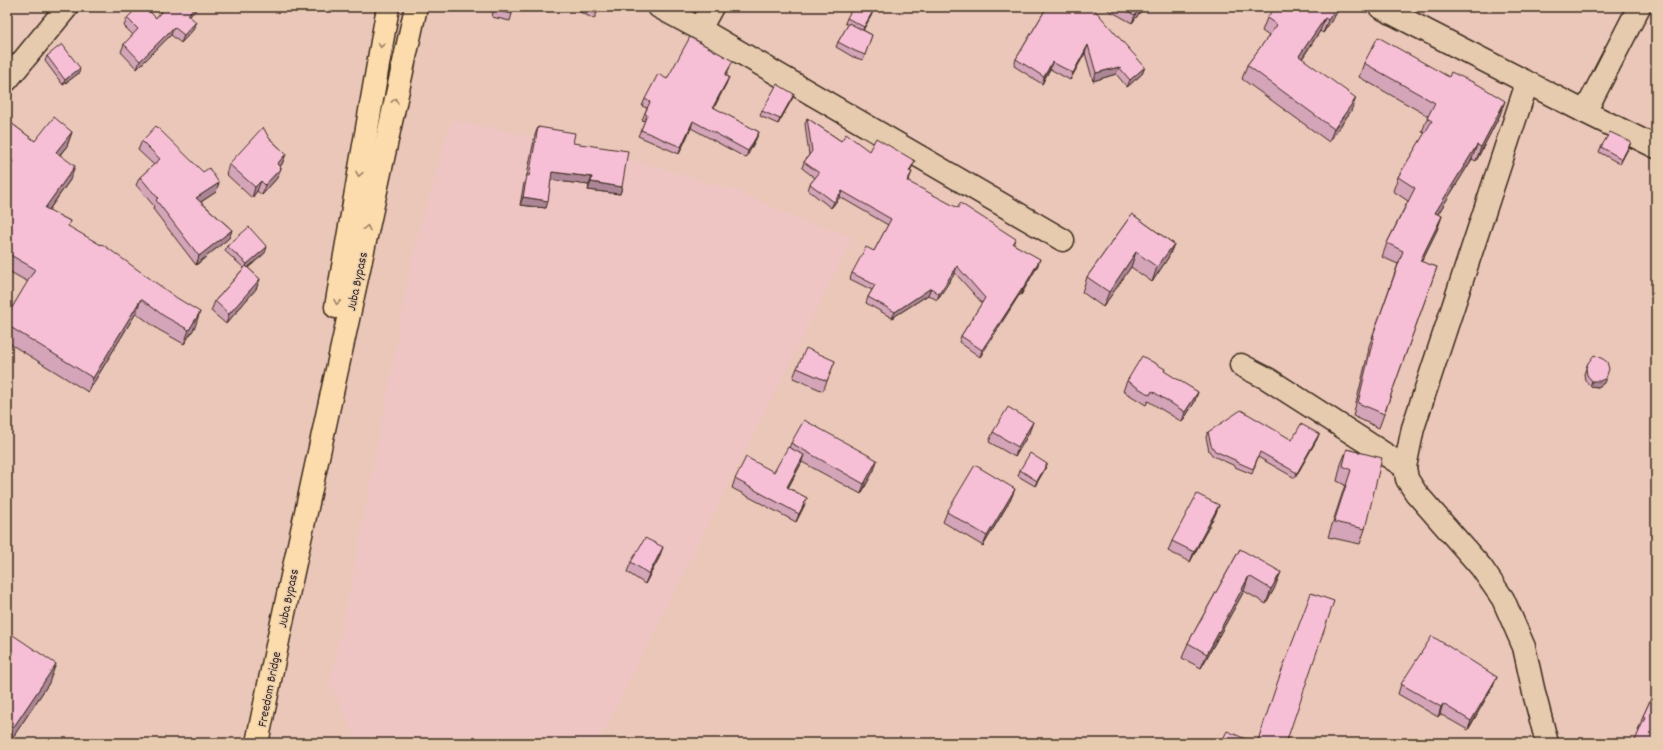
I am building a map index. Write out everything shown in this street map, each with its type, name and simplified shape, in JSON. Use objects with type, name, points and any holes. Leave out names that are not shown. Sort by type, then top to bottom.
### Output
[{"type":"main road","name":"Juba Bypass","points":[[279,636],[388,7]]},
{"type":"main road","name":"Juba Bypass","points":[[279,636],[416,7]]},
{"type":"main road","name":"Freedom Bridge","points":[[257,743],[279,636]]},
{"type":"street","points":[[7,80],[67,7]]},
{"type":"street","points":[[659,7],[700,29],[1063,240]]},
{"type":"street","points":[[700,29],[712,7]]},
{"type":"street","points":[[1380,7],[1527,83],[1656,147]]},
{"type":"street","points":[[1585,112],[1639,7]]},
{"type":"street","points":[[1527,83],[1413,428],[1406,467],[1407,479],[1416,493],[1481,567],[1502,599],[1524,647],[1547,743]]},
{"type":"street","points":[[1241,365],[1268,379],[1406,467]]},
{"type":"shaded area","points":[[452,120],[609,153],[740,192],[806,222],[853,237],[598,743],[360,743],[351,729],[330,682],[354,571],[415,244]]},
{"type":"building","points":[[7,7],[12,13],[7,19]]},
{"type":"building","points":[[138,7],[145,7],[156,18],[165,7],[194,7],[188,15],[196,22],[184,35],[174,27],[140,61],[124,44],[138,29],[127,18]]},
{"type":"building","points":[[495,7],[514,7],[512,14],[494,10]]},
{"type":"building","points":[[582,7],[599,7],[596,13]]},
{"type":"building","points":[[853,7],[866,7],[873,11],[864,27],[847,18]]},
{"type":"building","points":[[1047,7],[1092,7],[1145,67],[1130,80],[1119,67],[1096,73],[1088,45],[1073,73],[1052,62],[1044,77],[1016,59]]},
{"type":"building","points":[[1119,7],[1141,7],[1135,15]]},
{"type":"building","points":[[1275,7],[1337,7],[1328,20],[1325,18],[1299,56],[1356,98],[1334,129],[1247,65],[1277,25],[1267,18]]},
{"type":"building","points":[[849,23],[872,35],[865,55],[838,42]]},
{"type":"building","points":[[690,37],[733,61],[725,75],[729,77],[713,107],[759,132],[748,151],[693,121],[681,147],[641,130],[647,115],[645,113],[650,102],[645,99],[658,74],[667,79]]},
{"type":"building","points":[[1378,37],[1449,77],[1451,72],[1479,85],[1505,101],[1481,147],[1477,145],[1435,213],[1442,216],[1420,261],[1437,267],[1384,414],[1358,403],[1373,335],[1403,251],[1387,243],[1415,188],[1398,177],[1432,121],[1427,118],[1435,103],[1364,63]]},
{"type":"building","points":[[62,44],[80,68],[65,80],[47,56]]},
{"type":"building","points":[[777,84],[794,94],[780,119],[762,111]]},
{"type":"building","points":[[54,117],[72,132],[56,152],[75,166],[45,208],[70,221],[68,226],[101,245],[102,244],[177,298],[200,312],[189,330],[164,316],[141,299],[93,378],[7,325],[7,316],[35,269],[7,253],[7,171],[13,161],[7,156],[7,120],[35,141]]},
{"type":"building","points":[[807,118],[841,141],[846,134],[869,151],[876,138],[915,161],[909,171],[912,172],[907,181],[958,208],[960,203],[1016,239],[1013,244],[1040,259],[1023,289],[982,350],[961,336],[985,298],[957,266],[939,294],[931,288],[895,312],[868,297],[875,285],[852,273],[866,247],[874,251],[891,219],[842,191],[834,202],[810,184],[819,173],[804,162],[812,151]]},
{"type":"building","points":[[156,126],[203,172],[209,168],[219,183],[196,198],[232,230],[199,256],[156,200],[158,198],[140,177],[160,159],[142,141]]},
{"type":"building","points":[[263,127],[269,138],[286,154],[277,164],[281,168],[265,185],[261,181],[255,187],[229,164]]},
{"type":"building","points":[[538,127],[575,133],[573,143],[628,151],[622,187],[591,182],[592,177],[552,172],[548,201],[523,197],[527,175],[529,176]]},
{"type":"building","points":[[1610,132],[1631,142],[1622,159],[1601,147]]},
{"type":"building","points":[[1132,214],[1174,244],[1157,267],[1136,252],[1109,292],[1087,277]]},
{"type":"building","points":[[249,227],[267,247],[247,264],[227,246]]},
{"type":"building","points":[[246,266],[260,279],[229,314],[215,301]]},
{"type":"building","points":[[806,348],[835,361],[827,381],[797,368]]},
{"type":"building","points":[[1594,355],[1607,362],[1609,369],[1606,378],[1600,381],[1592,381],[1587,375],[1586,368]]},
{"type":"building","points":[[1142,356],[1165,369],[1164,371],[1198,392],[1185,412],[1152,391],[1150,395],[1127,381]]},
{"type":"building","points":[[1008,407],[1033,422],[1018,447],[993,432]]},
{"type":"building","points":[[1241,410],[1292,440],[1301,424],[1319,434],[1297,473],[1260,452],[1253,469],[1215,451],[1211,445],[1208,432]]},
{"type":"building","points":[[804,420],[877,460],[864,484],[791,443]]},
{"type":"building","points":[[788,447],[804,455],[787,487],[807,498],[799,514],[735,479],[746,457],[774,472]]},
{"type":"building","points":[[1347,449],[1382,458],[1365,529],[1334,522],[1351,470],[1343,466]]},
{"type":"building","points":[[1030,453],[1047,464],[1037,481],[1020,470]]},
{"type":"building","points":[[975,465],[1015,489],[987,536],[947,512]]},
{"type":"building","points":[[1197,494],[1219,505],[1194,552],[1172,541]]},
{"type":"building","points":[[645,538],[663,547],[649,574],[631,562]]},
{"type":"building","points":[[1240,549],[1281,572],[1271,589],[1249,576],[1207,654],[1188,643]]},
{"type":"building","points":[[1311,593],[1334,601],[1286,743],[1257,743],[1279,678]]},
{"type":"building","points":[[7,631],[56,664],[13,728],[7,723]]},
{"type":"building","points":[[1432,636],[1497,677],[1471,721],[1443,704],[1441,707],[1401,684]]},
{"type":"building","points":[[1656,688],[1656,743],[1634,743],[1645,717],[1643,716]]},
{"type":"building","points":[[1227,731],[1255,743],[1221,743]]}]
